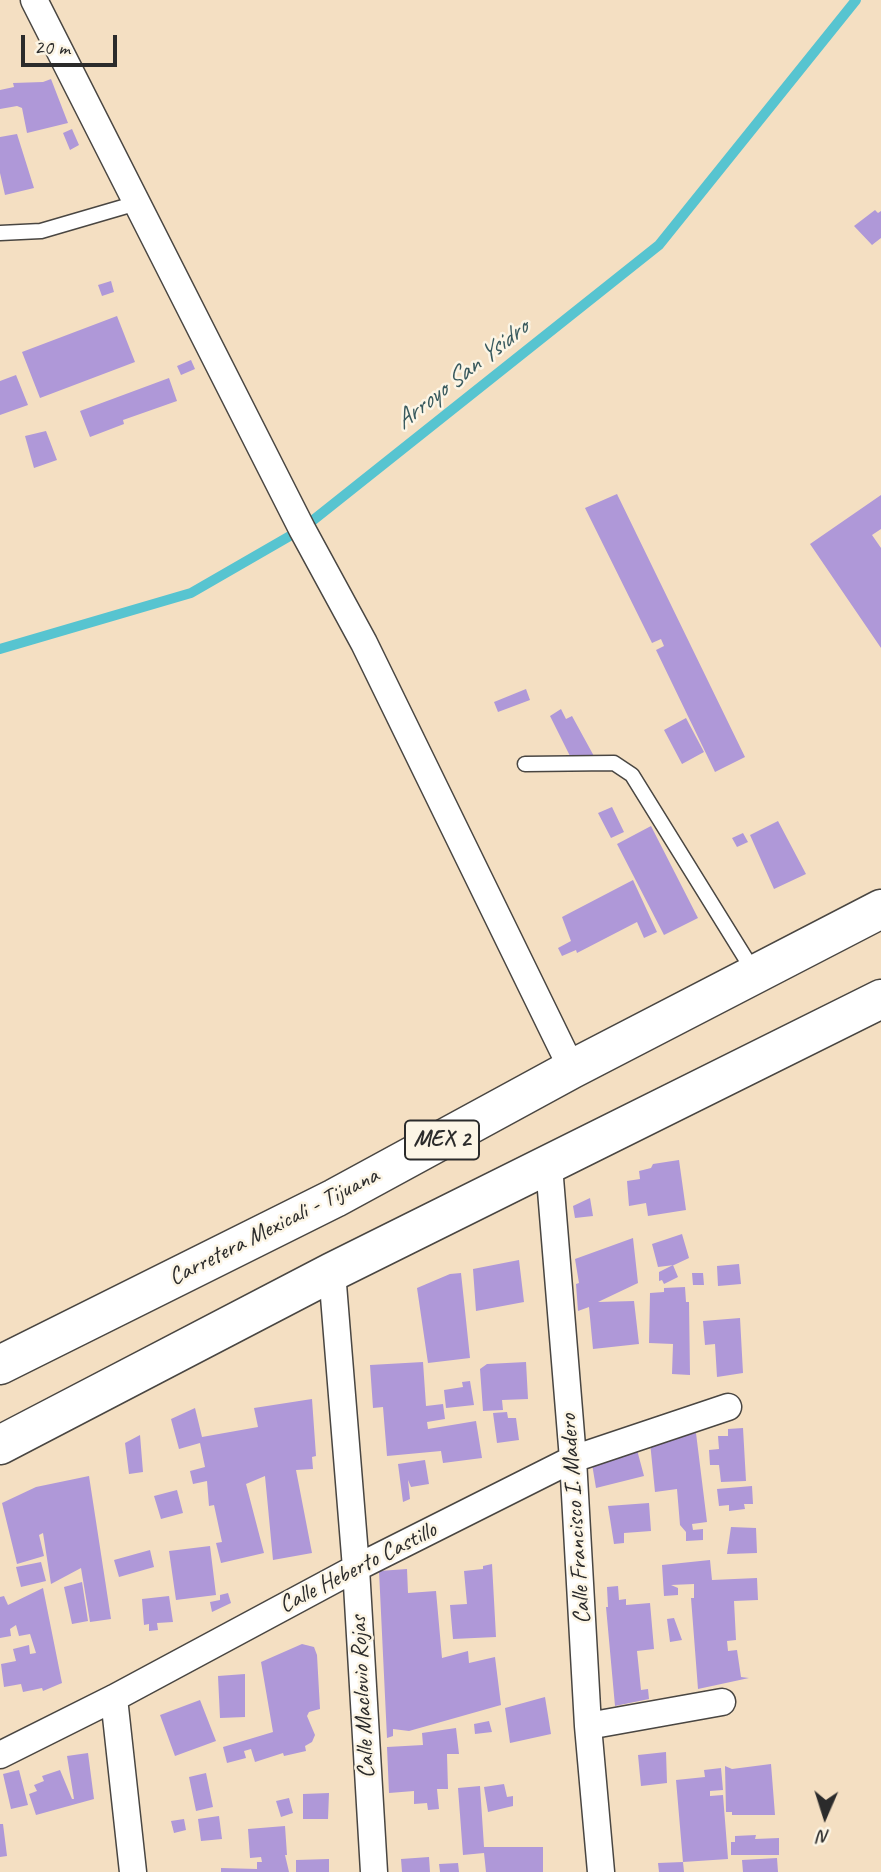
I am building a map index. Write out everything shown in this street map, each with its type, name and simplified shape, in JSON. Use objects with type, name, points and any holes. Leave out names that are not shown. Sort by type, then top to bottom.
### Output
[{"type":"main road","name":"Carretera Mexicali - Tijuana","points":[[0,1365],[335,1198],[572,1069],[881,909]]},
{"type":"main road","name":"MEX 2","points":[[0,1445],[332,1272],[881,999]]},
{"type":"street","points":[[34,0],[302,529],[364,643],[572,1069]]},
{"type":"street","name":"Calle Francisco I. Madero","points":[[549,1166],[573,1459],[601,1872]]},
{"type":"street","name":"Calle Maclovio Rojas","points":[[332,1272],[356,1568],[374,1872]]},
{"type":"street","name":"Calle Heberto Castillo","points":[[0,1755],[114,1698],[356,1568],[573,1459],[728,1407]]},
{"type":"street","points":[[114,1698],[133,1872]]},
{"type":"street","points":[[589,1726],[722,1702]]},
{"type":"lane","points":[[0,233],[41,231],[137,203]]},
{"type":"lane","points":[[525,764],[614,763],[632,775],[754,973]]},
{"type":"building","points":[[51,79],[68,123],[27,133],[22,108],[17,106],[0,109],[0,90],[14,87],[13,83],[43,82]]},
{"type":"building","points":[[72,129],[79,145],[70,150],[63,133]]},
{"type":"building","points":[[17,134],[34,188],[5,195],[0,173],[0,137]]},
{"type":"building","points":[[875,210],[878,213],[881,211],[881,238],[872,245],[854,226]]},
{"type":"building","points":[[111,281],[114,292],[102,296],[98,285]]},
{"type":"building","points":[[117,316],[135,362],[40,398],[22,352]]},
{"type":"building","points":[[191,360],[195,369],[181,375],[177,366]]},
{"type":"building","points":[[16,375],[28,405],[0,415],[0,381]]},
{"type":"building","points":[[169,378],[177,401],[123,420],[124,424],[90,437],[80,411]]},
{"type":"building","points":[[46,431],[57,460],[34,468],[25,436]]},
{"type":"building","points":[[617,494],[745,757],[715,772],[656,650],[664,646],[661,639],[652,643],[585,508]]},
{"type":"building","points":[[881,495],[881,529],[872,535],[881,548],[881,648],[810,544]]},
{"type":"building","points":[[526,689],[530,700],[498,712],[494,702]]},
{"type":"building","points":[[561,709],[566,719],[572,716],[595,758],[576,768],[550,716]]},
{"type":"building","points":[[686,718],[704,752],[682,764],[664,730]]},
{"type":"building","points":[[612,807],[624,832],[611,838],[598,813]]},
{"type":"building","points":[[778,821],[806,874],[774,889],[750,835]]},
{"type":"building","points":[[651,826],[698,918],[664,935],[617,844]]},
{"type":"building","points":[[743,833],[748,842],[737,847],[732,838]]},
{"type":"building","points":[[633,880],[657,932],[644,938],[637,922],[577,953],[576,950],[562,956],[558,948],[571,941],[562,917]]},
{"type":"building","points":[[679,1160],[686,1210],[648,1216],[646,1203],[629,1206],[627,1181],[640,1179],[639,1171],[651,1168],[653,1164]]},
{"type":"building","points":[[590,1198],[593,1216],[575,1218],[573,1206]]},
{"type":"building","points":[[682,1234],[689,1258],[674,1265],[658,1267],[652,1244]]},
{"type":"building","points":[[633,1238],[638,1283],[598,1302],[634,1301],[639,1344],[593,1349],[589,1307],[578,1311],[576,1284],[579,1283],[575,1259]]},
{"type":"building","points":[[519,1260],[524,1302],[476,1311],[473,1269]]},
{"type":"building","points":[[739,1264],[741,1284],[718,1286],[717,1266]]},
{"type":"building","points":[[673,1265],[678,1277],[664,1284],[662,1280],[659,1281],[659,1272]]},
{"type":"building","points":[[461,1273],[470,1358],[428,1363],[417,1288],[450,1274]]},
{"type":"building","points":[[692,1273],[703,1273],[704,1285],[693,1285]]},
{"type":"building","points":[[685,1287],[686,1302],[689,1302],[690,1375],[672,1374],[673,1344],[649,1343],[650,1293],[664,1292],[664,1288]]},
{"type":"building","points":[[740,1318],[743,1373],[717,1377],[715,1344],[705,1345],[703,1321]]},
{"type":"building","points":[[423,1362],[426,1406],[443,1404],[445,1419],[427,1422],[428,1429],[476,1421],[482,1458],[443,1463],[441,1451],[387,1456],[383,1407],[373,1408],[370,1365]]},
{"type":"building","points":[[526,1362],[528,1399],[502,1400],[503,1410],[483,1411],[480,1369],[487,1364]]},
{"type":"building","points":[[470,1381],[474,1405],[446,1408],[444,1390],[463,1387],[462,1382]]},
{"type":"building","points":[[312,1399],[316,1456],[312,1457],[313,1469],[296,1470],[312,1553],[273,1560],[265,1476],[246,1484],[264,1553],[221,1563],[216,1543],[222,1542],[214,1505],[209,1506],[207,1481],[193,1484],[190,1471],[205,1467],[200,1443],[179,1449],[171,1419],[195,1408],[202,1437],[258,1427],[254,1408]]},
{"type":"building","points":[[507,1412],[508,1418],[516,1418],[519,1440],[497,1443],[493,1413]]},
{"type":"building","points":[[743,1428],[746,1481],[721,1482],[719,1465],[710,1465],[709,1450],[719,1449],[718,1436],[728,1436],[728,1429]]},
{"type":"building","points":[[696,1433],[707,1522],[692,1524],[693,1530],[703,1529],[703,1540],[686,1541],[686,1532],[680,1525],[677,1489],[655,1492],[650,1442]]},
{"type":"building","points":[[140,1435],[143,1472],[129,1474],[125,1443]]},
{"type":"building","points":[[636,1446],[644,1476],[596,1488],[591,1458]]},
{"type":"building","points":[[425,1460],[429,1484],[411,1487],[408,1480],[410,1499],[403,1502],[398,1464]]},
{"type":"building","points":[[89,1476],[111,1619],[90,1622],[81,1568],[51,1584],[43,1533],[39,1535],[44,1556],[17,1564],[2,1503],[36,1487]]},
{"type":"building","points":[[752,1486],[753,1504],[744,1504],[745,1509],[729,1511],[729,1505],[719,1506],[717,1489]]},
{"type":"building","points":[[177,1490],[183,1513],[161,1519],[154,1496]]},
{"type":"building","points":[[649,1503],[651,1531],[624,1533],[624,1543],[614,1544],[608,1506]]},
{"type":"building","points":[[731,1527],[756,1528],[757,1553],[727,1554]]},
{"type":"building","points":[[210,1546],[216,1595],[176,1600],[169,1551]]},
{"type":"building","points":[[150,1550],[154,1567],[119,1577],[114,1560]]},
{"type":"building","points":[[710,1560],[712,1580],[757,1578],[758,1600],[734,1601],[736,1640],[727,1641],[728,1651],[737,1650],[741,1677],[749,1678],[698,1689],[691,1598],[694,1598],[694,1584],[671,1585],[678,1588],[678,1595],[664,1596],[662,1565]]},
{"type":"building","points":[[41,1562],[46,1581],[21,1587],[16,1567]]},
{"type":"building","points":[[492,1564],[496,1637],[453,1639],[450,1605],[467,1604],[464,1571],[483,1569],[483,1566]]},
{"type":"building","points":[[407,1569],[408,1593],[436,1591],[442,1658],[468,1651],[469,1663],[495,1657],[501,1705],[409,1731],[393,1729],[393,1736],[387,1738],[379,1571]]},
{"type":"building","points":[[82,1582],[88,1621],[72,1624],[64,1587]]},
{"type":"building","points":[[618,1586],[619,1600],[626,1599],[626,1605],[650,1603],[654,1649],[637,1651],[641,1690],[648,1689],[649,1699],[615,1706],[606,1607],[607,1587]]},
{"type":"building","points":[[43,1588],[62,1683],[43,1691],[42,1688],[23,1692],[21,1684],[4,1687],[1,1664],[16,1661],[13,1649],[29,1645],[30,1654],[36,1653],[30,1634],[19,1636],[16,1625],[10,1629],[11,1636],[0,1638],[0,1597],[4,1596],[8,1605]]},
{"type":"building","points":[[228,1593],[231,1603],[212,1612],[210,1602],[220,1600],[220,1595]]},
{"type":"building","points":[[169,1596],[173,1622],[157,1623],[158,1630],[149,1631],[149,1624],[144,1625],[142,1599]]},
{"type":"building","points":[[674,1618],[682,1640],[670,1642],[667,1619]]},
{"type":"building","points":[[302,1644],[314,1647],[317,1655],[320,1709],[309,1712],[307,1716],[315,1735],[312,1742],[305,1746],[306,1751],[284,1756],[283,1753],[255,1762],[251,1749],[244,1751],[246,1758],[227,1763],[223,1747],[273,1732],[261,1662]]},
{"type":"building","points":[[245,1674],[245,1717],[220,1718],[218,1676]]},
{"type":"building","points":[[545,1697],[551,1734],[510,1743],[505,1708]]},
{"type":"building","points":[[200,1700],[216,1741],[175,1756],[160,1715]]},
{"type":"building","points":[[489,1721],[492,1732],[475,1734],[474,1724]]},
{"type":"building","points":[[456,1728],[459,1754],[447,1754],[448,1789],[437,1789],[439,1809],[428,1810],[427,1803],[414,1804],[414,1791],[389,1793],[387,1747],[423,1745],[422,1733]]},
{"type":"building","points":[[666,1752],[667,1783],[641,1786],[638,1755]]},
{"type":"building","points":[[88,1753],[94,1799],[36,1815],[29,1794],[37,1791],[34,1785],[44,1781],[42,1776],[60,1770],[74,1799],[67,1756]]},
{"type":"building","points":[[771,1764],[775,1815],[732,1815],[732,1812],[726,1812],[725,1766],[732,1769]]},
{"type":"building","points":[[721,1768],[723,1790],[710,1791],[710,1796],[723,1795],[728,1859],[683,1862],[676,1780],[705,1777],[704,1770]]},
{"type":"building","points":[[19,1770],[28,1805],[11,1809],[3,1774]]},
{"type":"building","points":[[206,1773],[213,1807],[196,1811],[189,1777]]},
{"type":"building","points":[[504,1784],[507,1797],[513,1796],[513,1806],[488,1812],[484,1787]]},
{"type":"building","points":[[480,1786],[484,1847],[543,1847],[543,1872],[486,1872],[484,1853],[463,1855],[458,1788]]},
{"type":"building","points":[[329,1793],[328,1819],[303,1819],[303,1794]]},
{"type":"building","points":[[289,1798],[293,1813],[281,1817],[276,1801]]},
{"type":"building","points":[[219,1816],[222,1839],[201,1841],[198,1819]]},
{"type":"building","points":[[184,1819],[186,1830],[174,1833],[171,1821]]},
{"type":"building","points":[[0,1824],[3,1824],[7,1856],[0,1857]]},
{"type":"building","points":[[285,1826],[285,1855],[289,1872],[221,1872],[221,1868],[257,1869],[257,1862],[262,1862],[261,1857],[250,1858],[248,1829]]},
{"type":"building","points":[[756,1835],[755,1839],[779,1838],[779,1855],[731,1855],[731,1842],[735,1842],[735,1836]]},
{"type":"building","points":[[429,1857],[430,1872],[402,1872],[401,1859]]},
{"type":"building","points":[[777,1858],[778,1872],[743,1872],[742,1860]]},
{"type":"building","points":[[329,1859],[329,1872],[296,1872],[296,1860]]},
{"type":"building","points":[[683,1862],[684,1872],[659,1872],[658,1863]]},
{"type":"building","points":[[458,1863],[459,1872],[440,1872],[439,1864]]},
{"type":"waterway","name":"Arroyo San Ysidro","points":[[0,649],[191,593],[302,529],[659,245],[856,0]]}]
